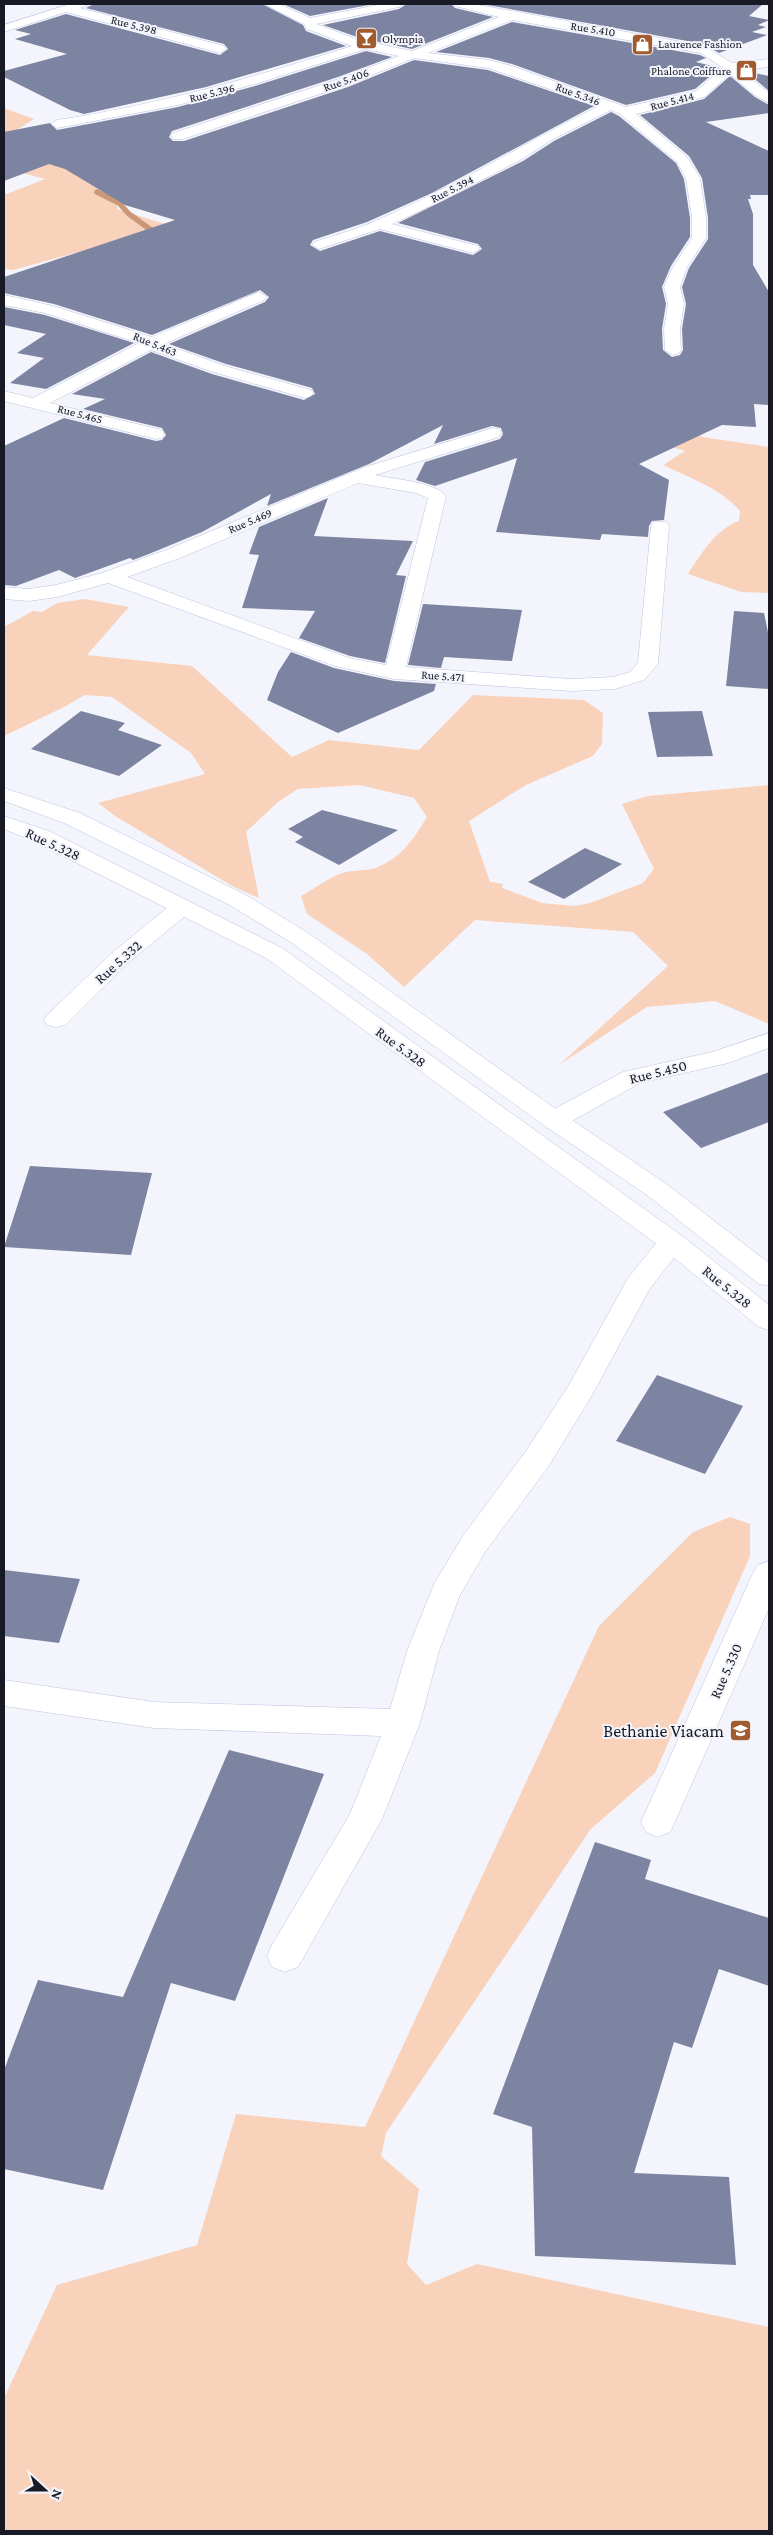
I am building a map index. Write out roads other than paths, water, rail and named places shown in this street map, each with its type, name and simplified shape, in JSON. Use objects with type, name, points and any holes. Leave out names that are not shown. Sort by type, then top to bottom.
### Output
[{"type":"street","points":[[4,29],[66,8],[84,4]]},
{"type":"street","name":"Rue 5.346","points":[[270,4],[309,22],[311,26],[337,38],[364,46],[499,67],[625,111],[643,124],[656,140],[682,160],[693,178],[700,218],[699,238],[680,267],[672,287],[676,304],[672,329],[673,350]]},
{"type":"street","points":[[309,22],[400,4]]},
{"type":"street","name":"Rue 5.410","points":[[459,4],[511,16],[692,46],[713,54],[731,67],[744,82],[769,99]]},
{"type":"street","name":"Rue 5.398","points":[[66,8],[220,49]]},
{"type":"street","name":"Rue 5.406","points":[[178,136],[343,82],[410,54],[511,16]]},
{"type":"street","name":"Rue 5.396","points":[[56,124],[89,120],[208,94],[364,46]]},
{"type":"street","points":[[731,67],[769,63]]},
{"type":"street","name":"Rue 5.414","points":[[625,111],[641,109],[700,94],[731,67]]},
{"type":"street","name":"Rue 5.394","points":[[319,245],[379,226],[442,196],[517,156],[548,136],[609,106]]},
{"type":"street","points":[[379,226],[473,248]]},
{"type":"street","points":[[37,403],[150,344],[260,297]]},
{"type":"street","name":"Rue 5.463","points":[[4,300],[48,309],[137,336],[150,344],[219,368],[305,393]]},
{"type":"street","name":"Rue 5.465","points":[[4,396],[156,434]]},
{"type":"street","name":"Rue 5.469","points":[[4,593],[29,595],[57,591],[109,577],[173,554],[398,461],[493,433]]},
{"type":"street","points":[[356,477],[421,489],[437,496],[394,672]]},
{"type":"street","name":"Rue 5.471","points":[[109,577],[342,662],[372,670],[571,685],[615,683],[637,676],[648,664],[660,526]]},
{"type":"street","name":"Rue 5.328","points":[[4,794],[72,818],[236,899],[300,938],[554,1120],[656,1189],[769,1277]]},
{"type":"street","name":"Rue 5.328","points":[[4,822],[41,836],[274,953],[672,1242],[769,1320]]},
{"type":"street","name":"Rue 5.332","points":[[56,1020],[120,958],[182,907]]},
{"type":"street","name":"Rue 5.450","points":[[554,1120],[632,1077],[719,1058],[769,1040]]},
{"type":"street","points":[[285,1956],[366,1819],[403,1723],[422,1651],[445,1593],[474,1544],[506,1498],[537,1459],[581,1390],[638,1285],[672,1242]]},
{"type":"street","name":"Rue 5.330","points":[[658,1822],[769,1574]]},
{"type":"street","points":[[4,1693],[154,1715],[403,1723]]},
{"type":"waterway","points":[[97,192],[119,203],[128,213]]},
{"type":"waterway","points":[[129,214],[151,230],[147,239],[149,241]]},
{"type":"place","name":"Olympia","points":[[366,39]]},
{"type":"place","name":"Laurence Fashion","points":[[642,44]]},
{"type":"place","name":"Phalone Coiffure","points":[[747,71]]},
{"type":"place","name":"Bethanie Viacam","points":[[740,1731]]}]
